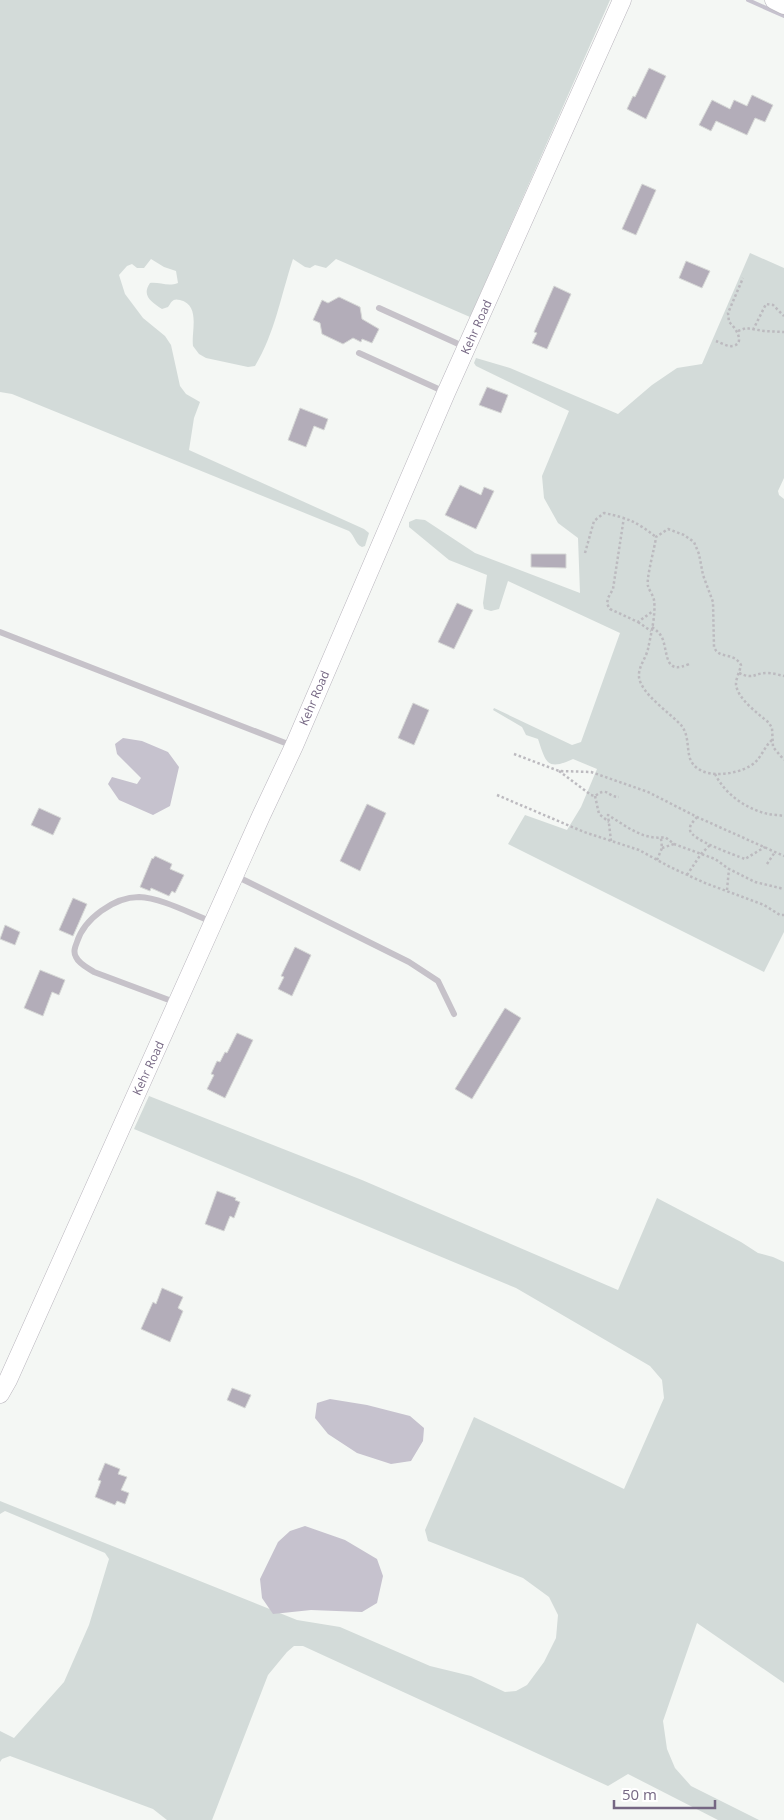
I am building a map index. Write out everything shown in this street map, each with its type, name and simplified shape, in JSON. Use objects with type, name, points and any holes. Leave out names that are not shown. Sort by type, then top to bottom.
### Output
[{"type":"street","name":"Kehr Road","points":[[0,1394],[8,1380],[294,746],[446,393],[622,0]]},
{"type":"street","points":[[774,0],[784,4]]},
{"type":"lane","points":[[379,308],[466,348]]},
{"type":"lane","points":[[359,352],[446,393]]},
{"type":"lane","points":[[0,632],[294,746]]},
{"type":"lane","points":[[235,875],[409,962],[438,982],[454,1014]]},
{"type":"lane","points":[[178,1003],[94,972],[76,958],[74,950],[78,938],[88,920],[100,911],[124,900],[139,897],[158,901],[214,923]]},
{"type":"path","points":[[716,341],[733,346],[739,339],[738,331],[729,322],[728,313],[742,278]]},
{"type":"path","points":[[753,330],[766,304],[773,305],[784,316]]},
{"type":"path","points":[[738,331],[746,328],[784,332]]},
{"type":"path","points":[[585,553],[594,521],[598,516],[604,514],[624,517],[640,524],[656,537]]},
{"type":"path","points":[[624,517],[613,589],[607,604],[610,609],[638,622],[651,632]]},
{"type":"path","points":[[772,740],[760,757],[750,766],[735,772],[715,774],[702,771],[691,760],[688,739],[684,730],[647,692],[639,680],[639,671],[647,652],[652,627],[654,600],[648,585],[656,537],[668,529],[684,535],[694,542],[700,554],[703,575],[713,602],[714,647],[719,654],[734,657],[738,660],[741,665],[736,686],[738,693],[769,723],[772,728],[773,746],[784,760]]},
{"type":"path","points":[[638,622],[654,610]]},
{"type":"path","points":[[652,627],[662,639],[670,664],[675,667],[683,667],[689,664]]},
{"type":"path","points":[[739,673],[753,677],[766,672],[784,676]]},
{"type":"path","points":[[514,754],[559,771],[595,796]]},
{"type":"path","points":[[559,771],[591,772],[648,792],[697,817],[784,856]]},
{"type":"path","points":[[715,774],[721,785],[743,803],[768,814],[784,816]]},
{"type":"path","points":[[595,796],[605,792],[614,797],[619,797]]},
{"type":"path","points":[[497,795],[584,832],[639,850],[687,875],[764,904],[780,915],[784,915]]},
{"type":"path","points":[[595,796],[599,814],[609,822]]},
{"type":"path","points":[[611,841],[608,816],[635,832],[654,839],[665,837],[674,844],[715,859],[729,870],[755,882],[784,889]]},
{"type":"path","points":[[697,817],[691,825],[691,834],[698,839],[745,859],[765,847]]},
{"type":"path","points":[[657,860],[662,848],[661,838]]},
{"type":"path","points":[[662,848],[674,844]]},
{"type":"path","points":[[687,875],[710,844]]},
{"type":"path","points":[[767,864],[775,852]]},
{"type":"path","points":[[727,891],[729,870]]},
{"type":"shaded area","points":[[0,0],[610,0],[470,317],[336,259],[326,268],[315,265],[310,268],[293,259],[268,340],[255,366],[248,367],[206,358],[199,354],[193,346],[194,320],[191,307],[187,303],[178,299],[162,309],[149,298],[147,292],[150,283],[171,285],[178,283],[176,271],[164,267],[151,259],[144,268],[137,268],[132,264],[127,266],[119,275],[125,294],[143,318],[165,336],[171,345],[180,386],[186,394],[200,402],[194,418],[189,450],[364,529],[369,533],[365,546],[360,546],[349,531],[12,394],[0,392]]},
{"type":"shaded area","points":[[750,253],[784,268],[784,478],[778,491],[779,495],[784,499],[784,932],[764,972],[508,844],[525,815],[567,830],[581,807],[597,769],[573,759],[558,764],[549,762],[543,754],[538,739],[526,735],[522,727],[493,710],[494,708],[572,745],[581,742],[620,633],[508,581],[499,609],[491,611],[484,609],[483,603],[487,575],[449,560],[409,527],[409,522],[416,519],[425,520],[475,553],[580,593],[578,538],[558,523],[544,498],[542,476],[569,411],[476,366],[474,363],[476,358],[510,368],[618,414],[652,385],[677,368],[702,364]]},
{"type":"shaded area","points":[[123,738],[142,741],[168,752],[179,767],[170,806],[153,815],[119,800],[108,784],[112,777],[137,784],[141,778],[117,754],[115,744]]},
{"type":"shaded area","points":[[149,1096],[362,1180],[618,1290],[657,1198],[741,1242],[758,1253],[784,1262],[784,1683],[697,1623],[663,1721],[667,1749],[675,1768],[691,1786],[759,1820],[718,1820],[628,1774],[608,1786],[303,1646],[294,1646],[268,1675],[212,1820],[167,1820],[153,1809],[10,1756],[2,1759],[0,1762],[0,1731],[14,1738],[64,1682],[89,1625],[109,1559],[105,1553],[5,1511],[0,1514],[0,1501],[297,1620],[340,1627],[430,1666],[471,1676],[505,1692],[516,1691],[527,1685],[544,1662],[556,1638],[558,1615],[549,1597],[523,1578],[428,1541],[425,1530],[474,1417],[624,1489],[664,1398],[662,1380],[650,1366],[516,1288],[134,1129]]},
{"type":"shaded area","points":[[330,1399],[367,1405],[410,1416],[424,1428],[423,1441],[411,1461],[391,1464],[357,1453],[328,1434],[315,1418],[317,1403]]},
{"type":"shaded area","points":[[305,1526],[345,1540],[377,1559],[383,1576],[377,1603],[362,1612],[311,1610],[273,1614],[262,1598],[260,1579],[278,1542],[290,1531]]},
{"type":"building","points":[[649,68],[666,76],[646,119],[627,109]]},
{"type":"building","points":[[752,95],[773,105],[765,122],[755,118],[747,135],[716,121],[711,131],[699,125],[712,100],[730,109],[734,100],[747,106]]},
{"type":"building","points":[[642,184],[656,190],[636,235],[622,229]]},
{"type":"building","points":[[686,261],[710,271],[702,288],[679,278]]},
{"type":"building","points":[[554,286],[571,294],[547,349],[532,343],[537,333],[534,332]]},
{"type":"building","points":[[339,297],[360,307],[362,319],[379,329],[372,343],[362,339],[361,342],[353,338],[343,344],[322,334],[320,323],[313,320],[322,300],[328,303]]},
{"type":"building","points":[[487,387],[508,395],[501,413],[479,405]]},
{"type":"building","points":[[300,408],[328,419],[324,430],[314,426],[306,447],[288,440]]},
{"type":"building","points":[[460,485],[481,495],[484,487],[494,491],[476,529],[445,515]]},
{"type":"building","points":[[531,554],[566,554],[566,568],[531,567]]},
{"type":"building","points":[[457,603],[473,610],[454,649],[438,642]]},
{"type":"building","points":[[413,703],[429,710],[414,745],[398,738]]},
{"type":"building","points":[[367,804],[386,813],[360,871],[340,861]]},
{"type":"building","points":[[39,808],[61,818],[53,835],[31,825]]},
{"type":"building","points":[[155,856],[172,864],[170,869],[184,875],[175,893],[172,891],[169,896],[151,888],[150,891],[140,887],[152,858]]},
{"type":"building","points":[[73,898],[87,904],[73,936],[59,930]]},
{"type":"building","points":[[5,925],[20,932],[15,945],[0,939]]},
{"type":"building","points":[[295,947],[311,955],[292,996],[278,989],[284,977],[281,976]]},
{"type":"building","points":[[40,970],[65,980],[59,995],[52,992],[43,1016],[24,1008]]},
{"type":"building","points":[[505,1008],[521,1018],[472,1099],[455,1089]]},
{"type":"building","points":[[237,1033],[253,1040],[225,1098],[207,1089],[214,1075],[211,1074],[217,1061],[220,1062],[225,1052],[227,1053]]},
{"type":"building","points":[[217,1191],[236,1198],[235,1200],[240,1202],[234,1218],[230,1216],[224,1231],[205,1224]]},
{"type":"building","points":[[162,1288],[183,1297],[178,1308],[183,1311],[170,1342],[141,1329],[153,1302],[156,1304]]},
{"type":"building","points":[[232,1388],[251,1395],[245,1408],[227,1400]]},
{"type":"building","points":[[105,1463],[120,1469],[118,1474],[127,1477],[121,1490],[129,1493],[125,1504],[117,1501],[115,1505],[95,1497],[101,1481],[98,1480]]},
{"type":"waterway","points":[[748,0],[784,16]]}]
